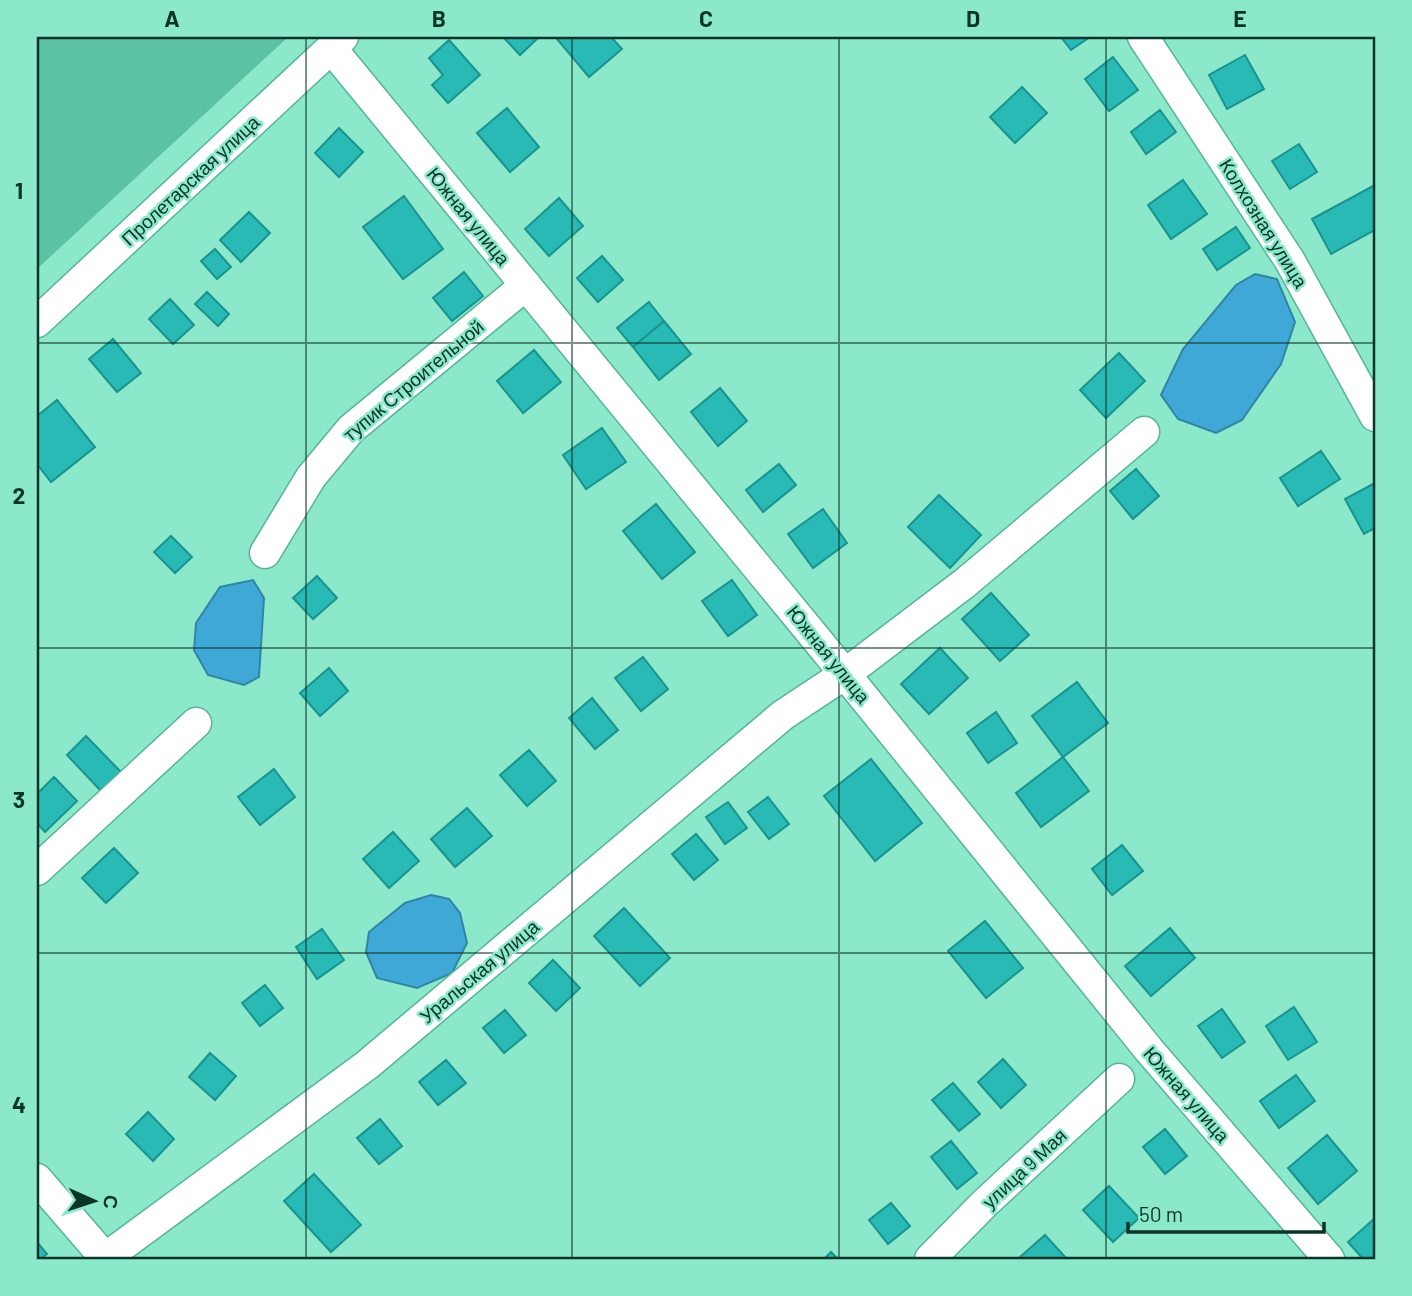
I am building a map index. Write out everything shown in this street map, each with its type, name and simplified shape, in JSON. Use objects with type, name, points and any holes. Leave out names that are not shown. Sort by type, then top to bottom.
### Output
[{"type":"street","name":"Колхозная улица","points":[[1143,37],[1290,261],[1375,416]]},
{"type":"street","name":"Южная улица","points":[[337,42],[526,285],[1149,1049],[1329,1259]]},
{"type":"street","name":"Пролетарская улица","points":[[37,322],[337,42]]},
{"type":"street","name":"тупик Строительной","points":[[265,553],[311,477],[351,429],[526,285]]},
{"type":"street","name":"Уральская улица","points":[[105,1259],[367,1065],[783,715],[845,674],[965,583],[1144,432]]},
{"type":"street","points":[[37,870],[196,723]]},
{"type":"street","name":"улица 9 Мая","points":[[930,1259],[1119,1079]]},
{"type":"street","points":[[37,1179],[105,1259]]},
{"type":"green space","points":[[37,37],[288,37],[37,269]]},
{"type":"water","points":[[1255,274],[1277,279],[1295,322],[1281,364],[1242,420],[1216,433],[1178,419],[1161,395],[1183,349],[1236,285]]},
{"type":"water","points":[[253,580],[264,598],[259,677],[244,685],[208,675],[194,650],[196,623],[220,587]]},
{"type":"water","points":[[431,895],[449,899],[460,913],[467,943],[452,973],[417,988],[377,978],[366,952],[369,932],[405,903]]},
{"type":"building","points":[[503,37],[539,37],[520,55]]},
{"type":"building","points":[[611,37],[622,49],[589,77],[557,39]]},
{"type":"building","points":[[1061,37],[1090,37],[1071,50]]},
{"type":"building","points":[[449,40],[480,75],[448,103],[432,85],[443,75],[429,58]]},
{"type":"building","points":[[1245,55],[1264,89],[1227,109],[1209,75]]},
{"type":"building","points":[[1113,57],[1138,90],[1109,111],[1085,79]]},
{"type":"building","points":[[1022,87],[1047,113],[1015,143],[990,117]]},
{"type":"building","points":[[507,108],[539,147],[510,172],[477,133]]},
{"type":"building","points":[[1160,110],[1176,132],[1146,154],[1131,132]]},
{"type":"building","points":[[339,128],[363,152],[339,177],[315,153]]},
{"type":"building","points":[[1299,144],[1317,172],[1290,189],[1272,161]]},
{"type":"building","points":[[1183,180],[1207,214],[1171,239],[1148,205]]},
{"type":"building","points":[[1375,185],[1375,230],[1331,254],[1312,219]]},
{"type":"building","points":[[404,196],[443,249],[403,279],[363,227]]},
{"type":"building","points":[[559,198],[583,226],[549,256],[525,229]]},
{"type":"building","points":[[249,212],[270,233],[241,262],[220,240]]},
{"type":"building","points":[[1236,227],[1250,248],[1217,270],[1203,249]]},
{"type":"building","points":[[215,249],[231,267],[217,279],[201,261]]},
{"type":"building","points":[[602,256],[623,280],[598,302],[577,278]]},
{"type":"building","points":[[464,272],[483,296],[452,321],[433,298]]},
{"type":"building","points":[[207,292],[229,314],[218,326],[195,304]]},
{"type":"building","points":[[170,299],[194,325],[173,344],[149,319]]},
{"type":"building","points":[[649,302],[664,321],[633,347],[617,328]]},
{"type":"building","points":[[664,321],[691,354],[659,380],[633,347]]},
{"type":"building","points":[[113,339],[141,373],[117,392],[89,359]]},
{"type":"building","points":[[534,350],[561,382],[523,413],[497,381]]},
{"type":"building","points":[[1119,353],[1145,381],[1106,418],[1080,390]]},
{"type":"building","points":[[720,388],[747,421],[718,446],[691,412]]},
{"type":"building","points":[[57,400],[95,447],[51,482],[37,464],[37,416]]},
{"type":"building","points":[[602,428],[626,462],[586,489],[563,455]]},
{"type":"building","points":[[1321,451],[1340,479],[1298,506],[1280,478]]},
{"type":"building","points":[[779,464],[796,485],[763,512],[746,490]]},
{"type":"building","points":[[1136,469],[1159,496],[1133,519],[1110,491]]},
{"type":"building","points":[[1375,483],[1375,528],[1364,534],[1345,499]]},
{"type":"building","points":[[939,495],[981,535],[950,568],[908,527]]},
{"type":"building","points":[[656,504],[695,552],[662,579],[623,531]]},
{"type":"building","points":[[823,509],[847,543],[813,568],[788,534]]},
{"type":"building","points":[[171,536],[192,557],[175,573],[154,552]]},
{"type":"building","points":[[317,576],[337,598],[313,619],[293,598]]},
{"type":"building","points":[[732,580],[757,615],[728,636],[702,601]]},
{"type":"building","points":[[991,593],[1029,635],[1000,661],[962,619]]},
{"type":"building","points":[[940,648],[968,678],[929,714],[901,684]]},
{"type":"building","points":[[643,657],[668,689],[641,711],[615,678]]},
{"type":"building","points":[[329,668],[348,691],[320,716],[300,693]]},
{"type":"building","points":[[1077,682],[1108,723],[1063,757],[1032,716]]},
{"type":"building","points":[[592,698],[618,730],[595,749],[569,718]]},
{"type":"building","points":[[996,712],[1017,743],[988,763],[967,733]]},
{"type":"building","points":[[86,736],[121,772],[101,791],[67,755]]},
{"type":"building","points":[[529,750],[556,781],[527,806],[500,775]]},
{"type":"building","points":[[1063,757],[1089,791],[1041,827],[1016,793]]},
{"type":"building","points":[[871,759],[922,823],[875,861],[824,796]]},
{"type":"building","points":[[274,769],[295,797],[260,825],[238,797]]},
{"type":"building","points":[[54,777],[77,801],[45,832],[37,823],[37,794]]},
{"type":"building","points":[[768,797],[789,824],[769,839],[748,812]]},
{"type":"building","points":[[728,802],[747,828],[725,844],[706,817]]},
{"type":"building","points":[[467,808],[492,836],[455,867],[431,839]]},
{"type":"building","points":[[393,832],[419,861],[389,888],[363,859]]},
{"type":"building","points":[[696,834],[718,860],[694,880],[672,854]]},
{"type":"building","points":[[1122,845],[1143,871],[1112,895],[1092,869]]},
{"type":"building","points":[[114,848],[138,873],[106,903],[82,878]]},
{"type":"building","points":[[624,908],[670,958],[640,986],[594,936]]},
{"type":"building","points":[[985,921],[1023,968],[986,998],[948,951]]},
{"type":"building","points":[[1170,928],[1195,958],[1151,996],[1125,966]]},
{"type":"building","points":[[322,929],[344,960],[317,979],[296,947]]},
{"type":"building","points":[[553,960],[580,988],[556,1011],[529,983]]},
{"type":"building","points":[[265,985],[283,1008],[260,1026],[242,1003]]},
{"type":"building","points":[[1294,1007],[1317,1042],[1288,1060],[1266,1026]]},
{"type":"building","points":[[1222,1009],[1245,1042],[1222,1058],[1198,1026]]},
{"type":"building","points":[[505,1010],[526,1035],[504,1053],[483,1028]]},
{"type":"building","points":[[210,1053],[236,1076],[215,1100],[189,1077]]},
{"type":"building","points":[[1003,1059],[1026,1085],[1001,1108],[978,1082]]},
{"type":"building","points":[[446,1060],[466,1083],[438,1105],[419,1082]]},
{"type":"building","points":[[1296,1075],[1315,1101],[1279,1128],[1260,1101]]},
{"type":"building","points":[[953,1083],[980,1114],[959,1131],[932,1100]]},
{"type":"building","points":[[148,1112],[174,1139],[153,1161],[126,1134]]},
{"type":"building","points":[[380,1119],[402,1146],[379,1164],[357,1138]]},
{"type":"building","points":[[1165,1129],[1187,1156],[1165,1174],[1143,1147]]},
{"type":"building","points":[[1327,1135],[1357,1171],[1318,1204],[1288,1168]]},
{"type":"building","points":[[951,1141],[977,1173],[957,1189],[931,1157]]},
{"type":"building","points":[[314,1174],[361,1225],[331,1252],[284,1201]]},
{"type":"building","points":[[1109,1186],[1139,1218],[1113,1242],[1083,1210]]},
{"type":"building","points":[[891,1203],[910,1226],[888,1244],[869,1220]]},
{"type":"building","points":[[1375,1218],[1375,1259],[1363,1259],[1348,1242]]},
{"type":"building","points":[[1045,1235],[1067,1259],[1020,1257]]},
{"type":"building","points":[[37,1242],[47,1254],[40,1259],[37,1259]]},
{"type":"building","points":[[831,1252],[838,1259],[824,1259]]}]
